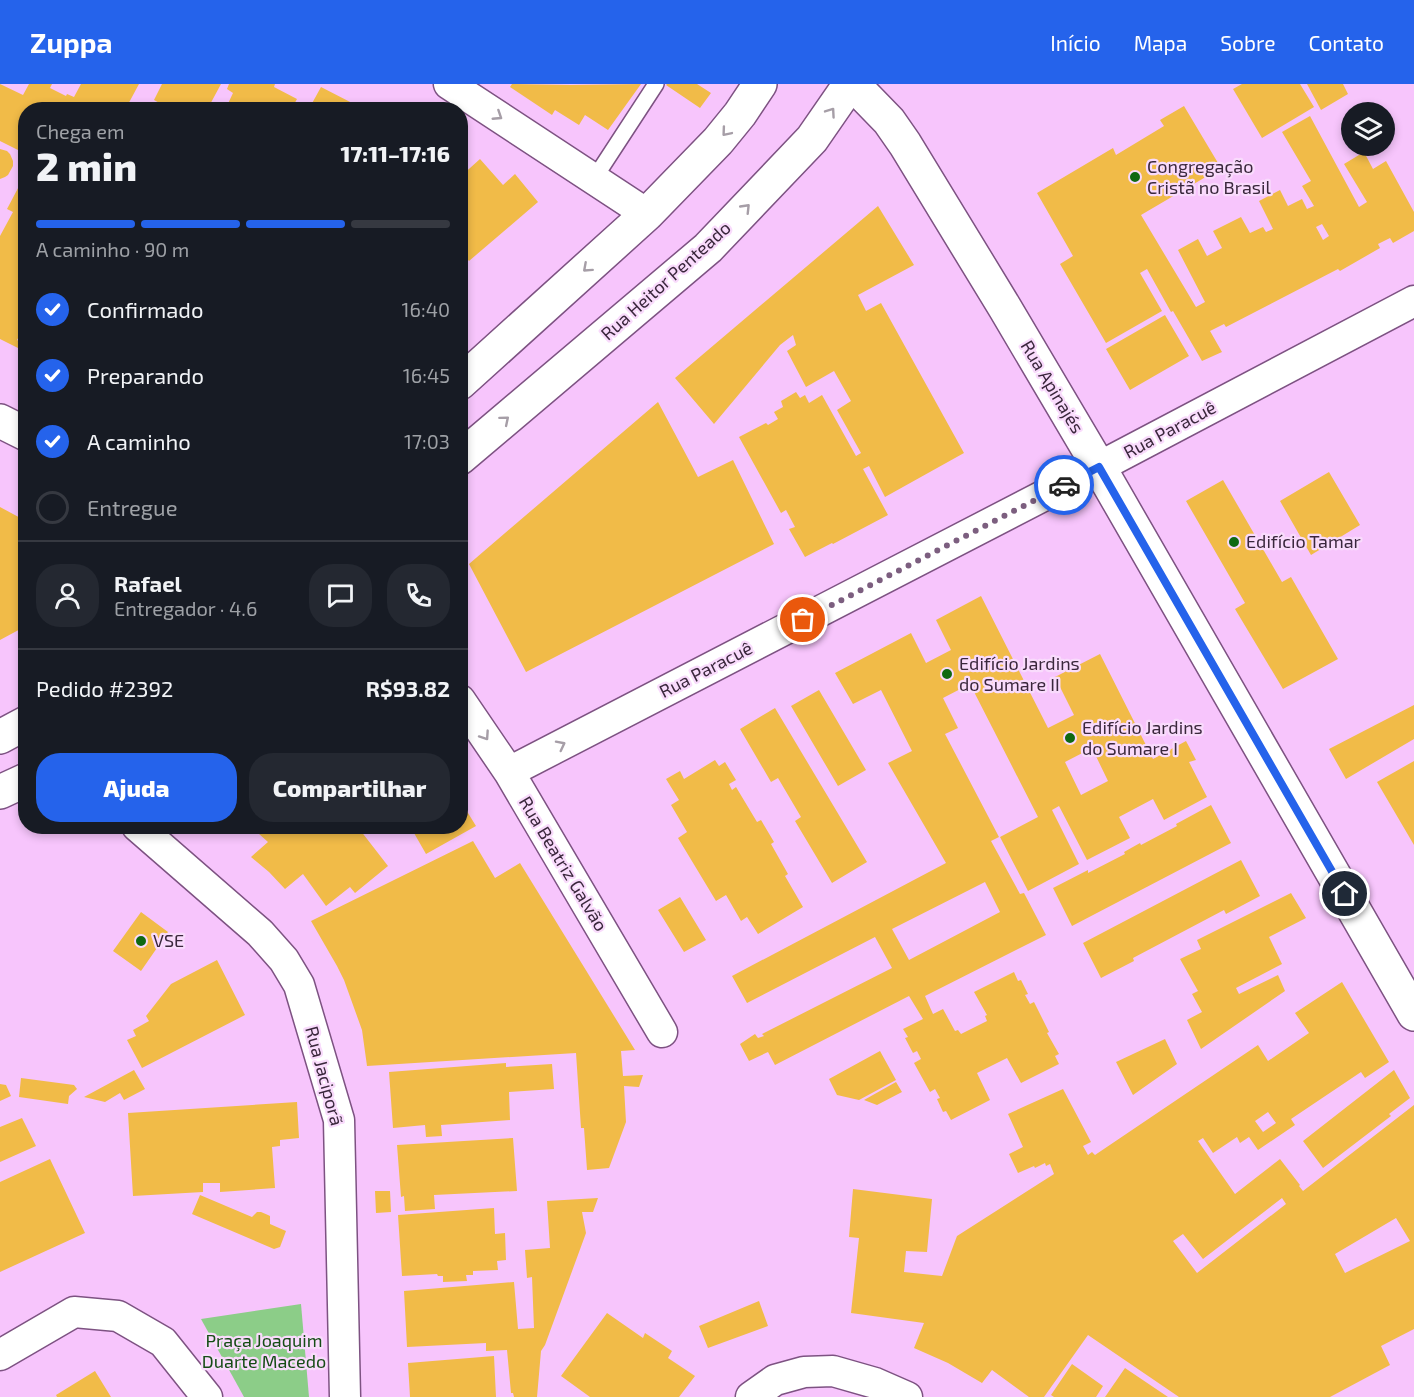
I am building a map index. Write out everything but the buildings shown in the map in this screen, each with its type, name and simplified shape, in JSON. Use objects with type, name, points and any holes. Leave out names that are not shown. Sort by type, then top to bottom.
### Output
[{"type":"street","points":[[449,84],[647,214]]},
{"type":"street","points":[[468,377],[647,214],[718,141],[760,84]]},
{"type":"street","name":"Rua Heitor Penteado","points":[[468,451],[708,248],[812,140],[852,84]]},
{"type":"street","name":"Rua Apinajés","points":[[852,84],[889,121],[905,144],[1005,308],[1414,1014]]},
{"type":"street","name":"Rua Paracuê","points":[[509,772],[1414,302]]},
{"type":"street","points":[[0,421],[18,431]]},
{"type":"street","name":"Rua Beatriz Galvão","points":[[468,712],[509,772],[662,1032]]},
{"type":"street","points":[[0,737],[18,727]]},
{"type":"street","points":[[0,792],[18,784]]},
{"type":"street","name":"Rua Jaciporã","points":[[145,834],[260,933],[284,960],[299,985],[339,1120],[345,1397]]},
{"type":"street","points":[[0,1354],[74,1312],[118,1316],[163,1342],[207,1397]]},
{"type":"street","points":[[751,1397],[775,1380],[804,1372],[833,1371],[875,1383],[907,1397]]},
{"type":"lane","points":[[594,179],[656,84]]},
{"type":"green space","name":"Praça Joaquim Duarte Macedo","points":[[301,1304],[309,1397],[244,1397],[201,1319]]},
{"type":"way so far","points":[[803,620],[1064,485]]},
{"type":"place","name":"Congregação Cristã no Brasil","points":[[1135,177]]},
{"type":"place","name":"Edifício Tamar","points":[[1234,542]]},
{"type":"place","name":"Edifício Jardins do Sumare II","points":[[947,674]]},
{"type":"place","name":"Edifício Jardins do Sumare I","points":[[1070,738]]},
{"type":"place","name":"VSE","points":[[141,941]]},
{"type":"route","points":[[1064,485],[1099,467],[1345,894]]}]
